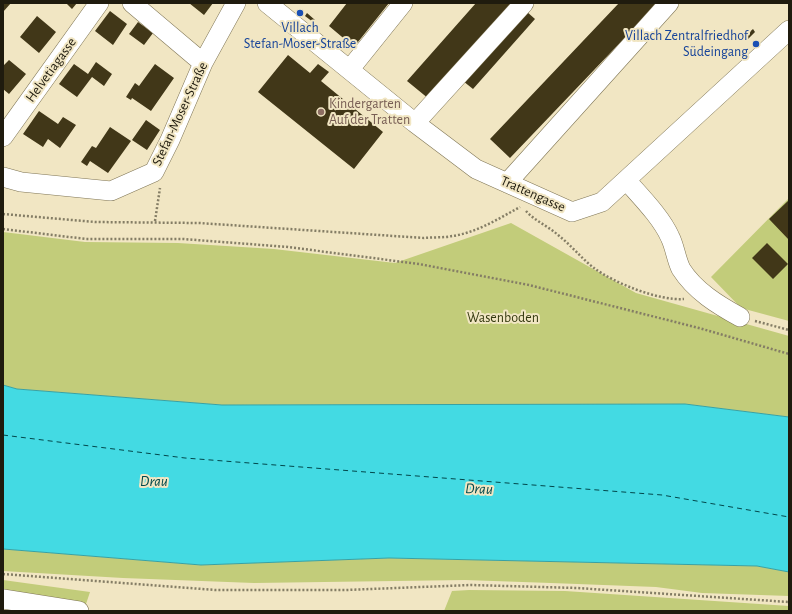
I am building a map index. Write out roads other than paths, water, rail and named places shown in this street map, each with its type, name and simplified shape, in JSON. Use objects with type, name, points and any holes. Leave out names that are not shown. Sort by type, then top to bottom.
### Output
[{"type":"street","name":"Helvetiagasse","points":[[3,137],[100,3]]},
{"type":"street","points":[[132,3],[203,63]]},
{"type":"street","name":"Stefan-Moser-Straße","points":[[3,177],[21,182],[111,191],[154,172],[170,140],[203,63],[236,3]]},
{"type":"street","points":[[350,69],[403,3]]},
{"type":"street","points":[[415,123],[524,3]]},
{"type":"street","points":[[507,183],[669,3]]},
{"type":"street","name":"Trattengasse","points":[[275,5],[415,123],[476,169],[572,212],[602,202],[627,181],[789,30]]},
{"type":"street","points":[[627,181],[644,199],[670,236],[681,268],[716,304],[740,317]]},
{"type":"street","points":[[3,599],[79,611]]},
{"type":"water","name":"Drau","points":[[3,385],[17,389],[222,405],[685,404],[789,417],[789,572],[757,566],[389,558],[201,565],[3,549]]},
{"type":"place","name":"Villach Stefan-Moser-Straße","points":[[300,13]]},
{"type":"place","name":"Villach Zentralfriedhof Südeingang","points":[[756,44]]},
{"type":"place","name":"Kindergarten Auf der Tratten","points":[[321,112]]},
{"type":"park label","name":"Wasenboden","points":[[503,318]]}]
